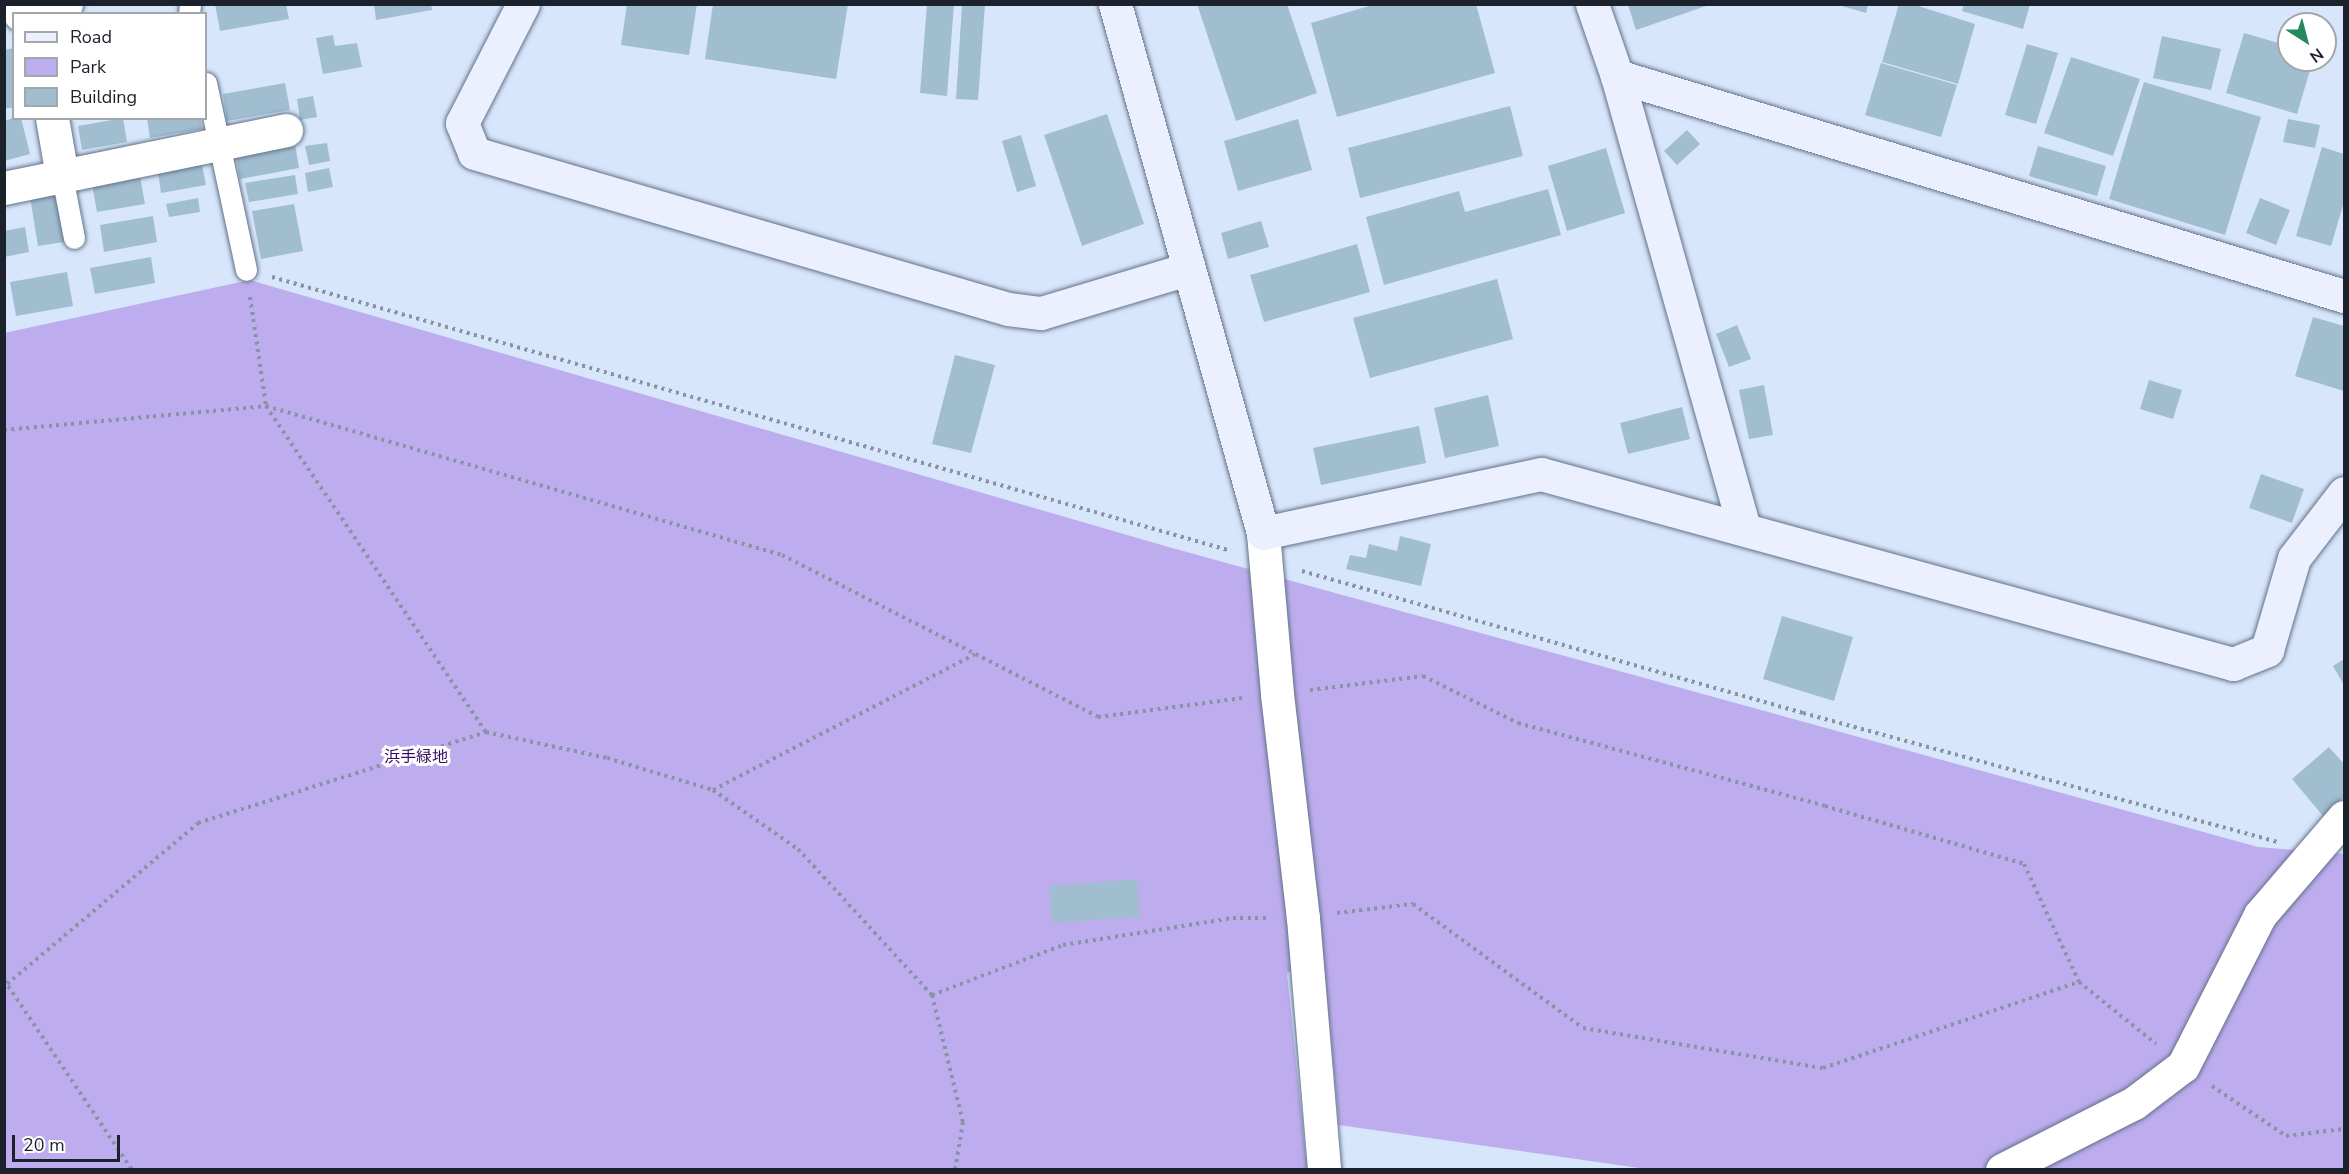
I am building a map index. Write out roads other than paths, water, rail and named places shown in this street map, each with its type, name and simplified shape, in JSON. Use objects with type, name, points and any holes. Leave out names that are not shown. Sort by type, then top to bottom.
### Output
[{"type":"street","points":[[30,12],[66,4]]},
{"type":"street","points":[[523,4],[462,123],[474,153],[1008,309],[1041,313],[1188,269]]},
{"type":"street","points":[[1115,4],[1263,533],[1277,694],[1303,918],[1324,1170]]},
{"type":"street","points":[[1592,4],[1617,76],[1744,528]]},
{"type":"street","points":[[1617,76],[2344,296]]},
{"type":"street","points":[[52,120],[62,176]]},
{"type":"street","points":[[4,188],[286,130]]},
{"type":"street","points":[[1263,533],[1541,474],[2233,664],[2267,650],[2294,558],[2344,493]]},
{"type":"street","points":[[2002,1170],[2134,1103],[2183,1066],[2260,915],[2340,829]]},
{"type":"lane","points":[[207,88],[246,270]]},
{"type":"lane","points":[[62,176],[74,238]]},
{"type":"park label","name":"浜手緑地","points":[[416,757]]}]
